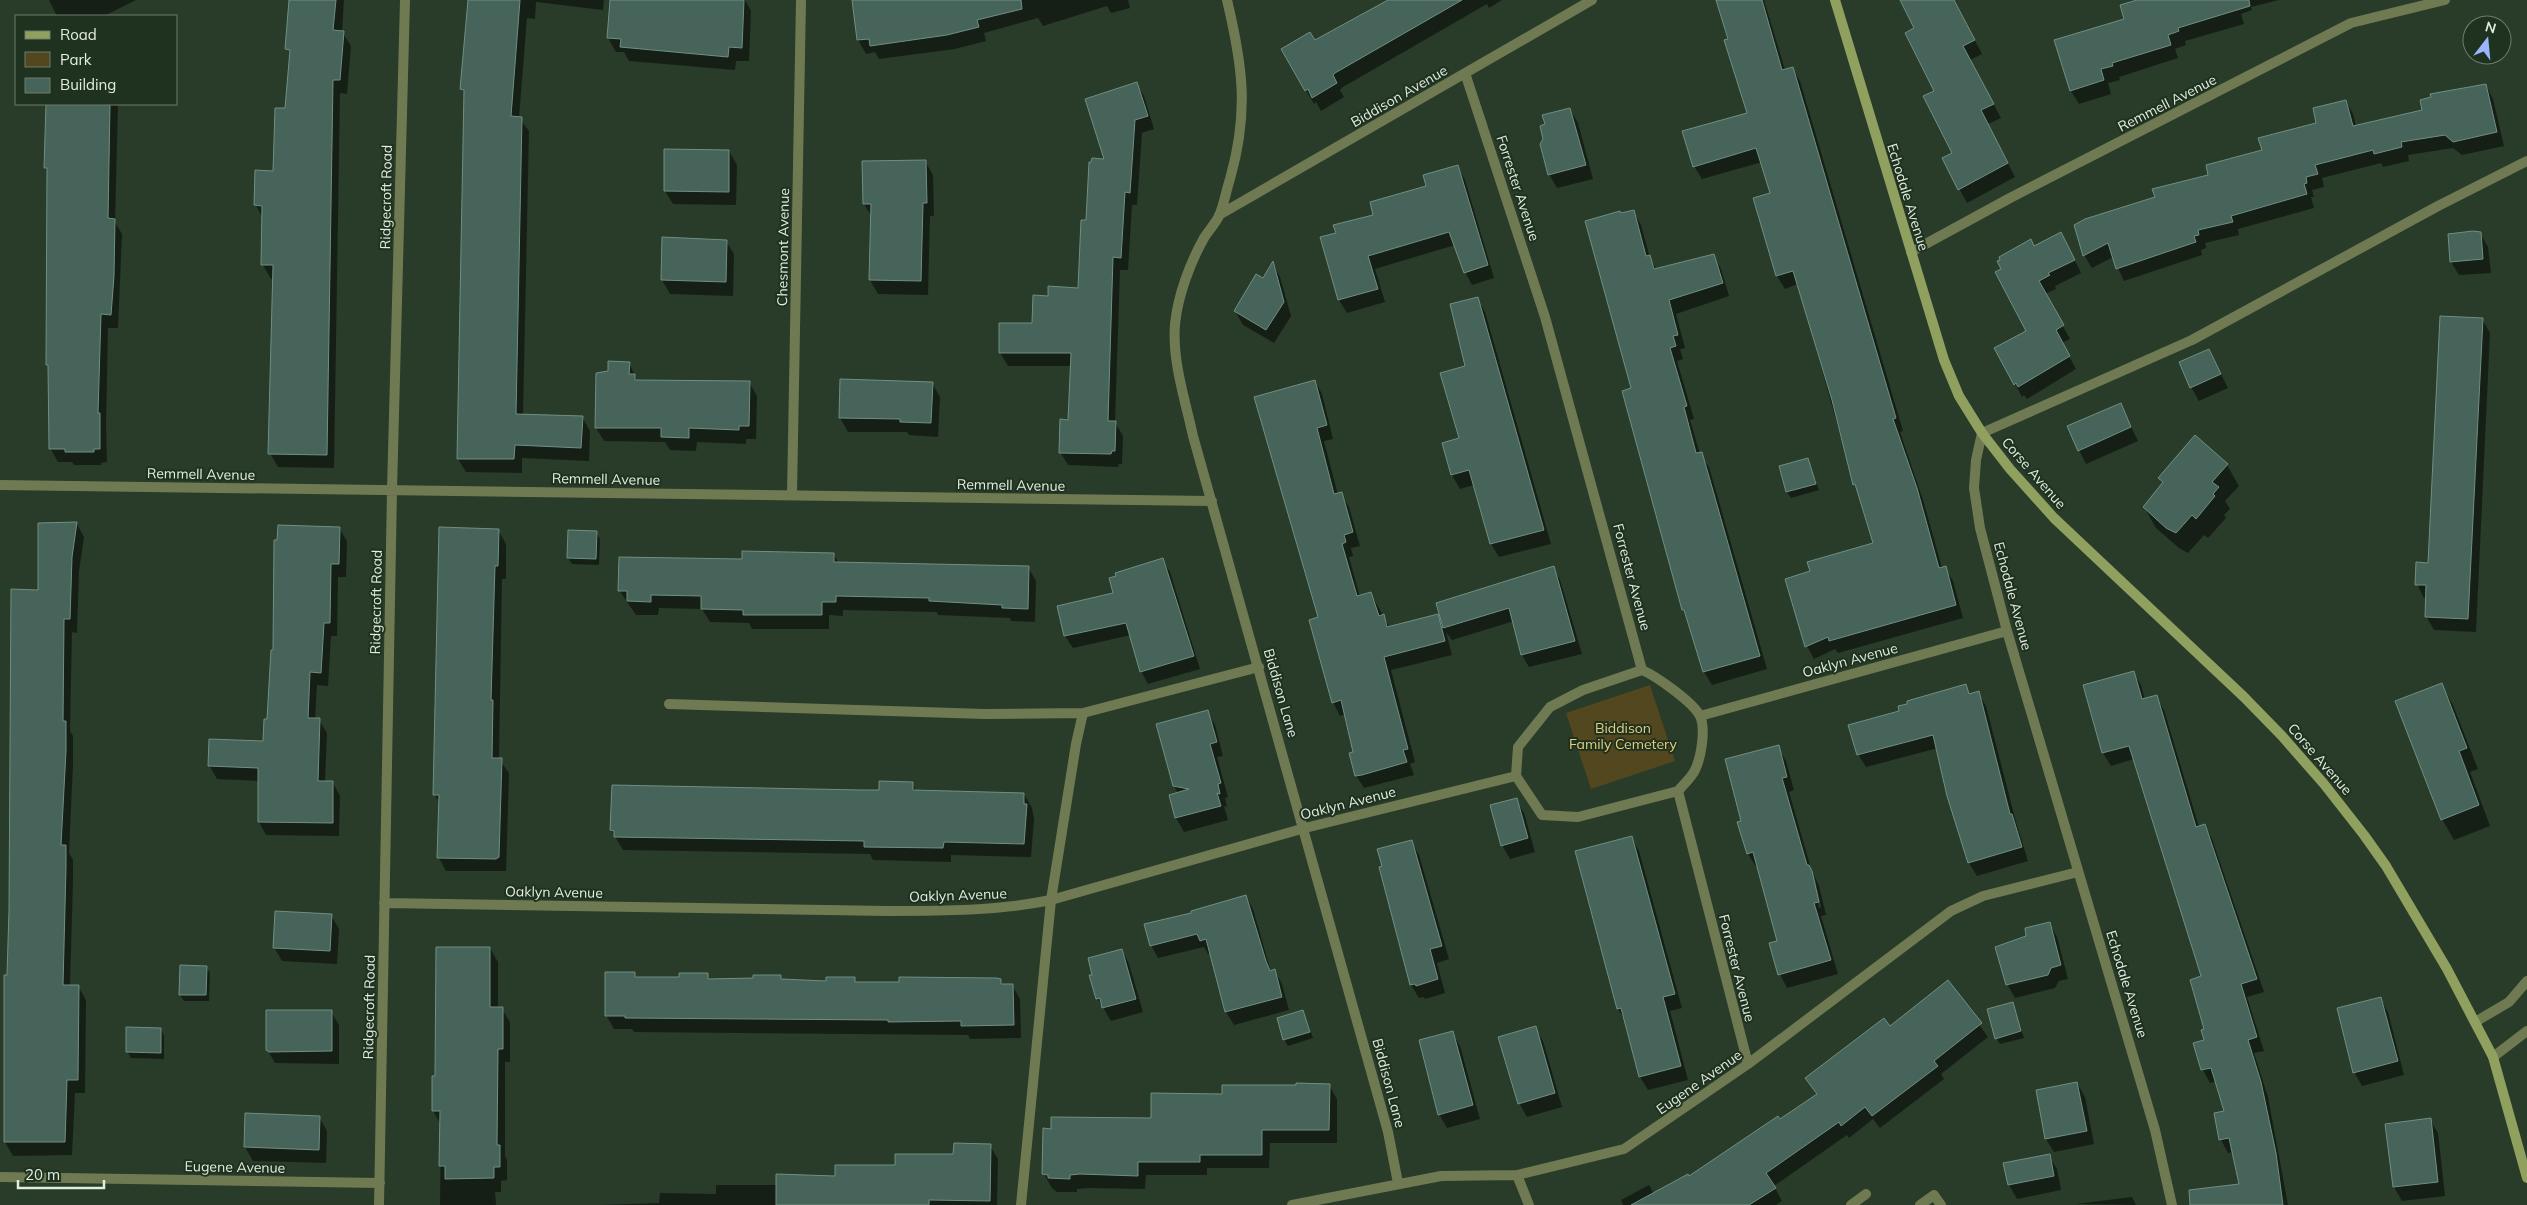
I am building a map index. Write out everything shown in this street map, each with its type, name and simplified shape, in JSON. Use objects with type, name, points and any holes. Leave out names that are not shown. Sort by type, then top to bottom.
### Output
[{"type":"main road","name":"Echodale Avenue","points":[[1834,0],[1944,360],[1959,396],[1982,433]]},
{"type":"main road","name":"Corse Avenue","points":[[1982,433],[2010,469],[2054,518],[2244,697],[2324,784],[2386,866],[2493,1056],[2527,1178]]},
{"type":"street","name":"Ridgecroft Road","points":[[379,1205],[392,490],[405,0]]},
{"type":"street","name":"Chesmont Avenue","points":[[792,495],[801,0]]},
{"type":"street","points":[[1219,215],[1238,145],[1243,110],[1240,59],[1227,0]]},
{"type":"street","name":"Biddison Avenue","points":[[1219,215],[1592,0]]},
{"type":"street","name":"Remmell Avenue","points":[[1911,252],[2010,198],[2351,23],[2444,0]]},
{"type":"street","name":"Forrester Avenue","points":[[1465,74],[1545,317],[1642,670]]},
{"type":"street","points":[[1982,433],[2192,340],[2438,206],[2527,162]]},
{"type":"street","name":"Biddison Lane","points":[[1219,215],[1204,239],[1180,296],[1175,323],[1174,350],[1193,436],[1305,828],[1388,1132],[1398,1184]]},
{"type":"street","name":"Echodale Avenue","points":[[1982,433],[1976,460],[1974,488],[1980,528],[2007,631],[2155,1130],[2172,1205]]},
{"type":"street","name":"Remmell Avenue","points":[[0,485],[1212,501]]},
{"type":"street","name":"Oaklyn Avenue","points":[[1700,716],[2007,631]]},
{"type":"street","points":[[669,704],[985,714],[1083,712],[1259,667]]},
{"type":"street","points":[[1642,670],[1653,674],[1678,694],[1700,716],[1702,730],[1695,770],[1678,791],[1578,817],[1542,815],[1516,776],[1518,747],[1550,707],[1583,690],[1642,670]]},
{"type":"street","points":[[1020,1205],[1051,900],[1076,744],[1083,712]]},
{"type":"street","name":"Oaklyn Avenue","points":[[384,903],[946,911],[1019,907],[1051,900],[1305,828],[1516,776]]},
{"type":"street","name":"Forrester Avenue","points":[[1678,791],[1748,1064]]},
{"type":"street","name":"Eugene Avenue","points":[[1292,1205],[1440,1176],[1517,1175],[1563,1166],[1624,1149],[1748,1064],[1951,911],[1983,896],[2078,872]]},
{"type":"street","points":[[2475,1022],[2509,1002],[2527,981]]},
{"type":"street","points":[[2493,1056],[2527,1031]]},
{"type":"street","points":[[1517,1175],[1529,1205]]},
{"type":"street","name":"Eugene Avenue","points":[[0,1177],[380,1183]]},
{"type":"street","points":[[1851,1205],[1866,1194]]},
{"type":"street","points":[[1920,1205],[1934,1195],[1941,1205]]},
{"type":"green space","name":"Biddison Family Cemetery","points":[[1650,685],[1675,761],[1591,789],[1566,713]]},
{"type":"building","points":[[289,0],[336,0],[333,30],[344,31],[340,80],[333,80],[327,455],[268,454],[273,265],[261,265],[262,206],[254,205],[255,170],[273,171],[275,108],[285,108],[290,50],[285,49]]},
{"type":"building","points":[[468,0],[520,0],[511,116],[522,117],[516,414],[583,416],[581,448],[515,445],[514,459],[457,459],[464,90],[460,89]]},
{"type":"building","points":[[610,0],[744,0],[742,48],[729,47],[728,57],[620,47],[621,39],[607,38]]},
{"type":"building","points":[[852,0],[1021,0],[1022,9],[977,20],[979,27],[947,35],[870,46],[869,39],[857,40]]},
{"type":"building","points":[[1388,0],[1462,0],[1335,73],[1333,75],[1337,83],[1312,98],[1308,89],[1305,91],[1281,49],[1310,32],[1315,40]]},
{"type":"building","points":[[1716,0],[1762,0],[1782,70],[1793,67],[1896,418],[1893,419],[1917,488],[1939,568],[1946,566],[1956,605],[1829,641],[1828,637],[1805,647],[1785,579],[1810,571],[1807,562],[1873,543],[1855,484],[1853,485],[1832,400],[1793,271],[1776,276],[1753,198],[1770,193],[1756,148],[1693,167],[1682,131],[1747,113],[1724,40],[1728,39]]},
{"type":"building","points":[[1900,0],[1954,0],[1975,40],[1963,46],[1994,104],[1981,110],[2008,163],[1958,190],[1942,158],[1952,153],[1923,96],[1934,91],[1905,33],[1914,28]]},
{"type":"building","points":[[2137,0],[2249,0],[2250,6],[2178,28],[2179,31],[2168,35],[2171,45],[2112,63],[2113,66],[2101,69],[2104,80],[2070,91],[2054,40],[2124,19],[2120,5]]},
{"type":"building","points":[[1137,82],[1148,116],[1135,120],[1130,193],[1125,192],[1121,258],[1113,257],[1108,421],[1116,421],[1115,451],[1112,451],[1111,454],[1059,453],[1060,419],[1068,420],[1071,353],[999,353],[999,323],[1032,323],[1033,295],[1048,296],[1048,286],[1078,288],[1081,220],[1086,220],[1089,162],[1091,162],[1092,158],[1104,159],[1085,99]]},
{"type":"building","points":[[2486,84],[2497,132],[2453,142],[2445,135],[2401,142],[2402,147],[2374,154],[2373,150],[2315,165],[2318,174],[2306,177],[2307,183],[2304,184],[2307,194],[2231,216],[2233,222],[2198,230],[2199,235],[2194,236],[2196,242],[2116,269],[2108,243],[2083,256],[2074,225],[2085,219],[2155,197],[2152,189],[2208,175],[2206,165],[2262,150],[2258,138],[2316,123],[2313,108],[2346,100],[2353,126],[2422,110],[2420,100],[2431,97],[2430,94]]},
{"type":"building","points":[[46,105],[110,105],[108,218],[115,219],[114,276],[111,315],[101,314],[98,413],[100,413],[100,449],[94,449],[94,452],[65,452],[65,449],[49,449],[48,365],[46,365],[47,168],[44,168]]},
{"type":"building","points":[[1570,108],[1586,165],[1548,175],[1540,144],[1543,139],[1540,126],[1545,124],[1542,115]]},
{"type":"building","points":[[664,149],[729,150],[729,192],[664,191]]},
{"type":"building","points":[[926,160],[927,203],[923,203],[921,281],[869,280],[871,204],[863,204],[862,161]]},
{"type":"building","points":[[1458,165],[1488,265],[1464,273],[1449,232],[1368,256],[1378,289],[1338,300],[1320,237],[1336,233],[1333,225],[1373,215],[1370,202],[1426,186],[1423,175]]},
{"type":"building","points":[[1634,210],[1646,256],[1650,255],[1654,269],[1714,254],[1723,283],[1669,300],[1678,335],[1673,336],[1676,346],[1670,348],[1687,406],[1684,407],[1696,453],[1702,452],[1760,656],[1703,672],[1684,610],[1682,610],[1622,391],[1631,388],[1585,221],[1620,211],[1621,213]]},
{"type":"building","points":[[2061,232],[2075,260],[2048,273],[2050,275],[2039,281],[2064,325],[2056,330],[2070,356],[2018,387],[2016,383],[2014,385],[1994,348],[2026,331],[1995,272],[2001,269],[1997,261],[2000,260],[1999,257],[2031,239],[2034,246]]},
{"type":"building","points":[[2481,232],[2483,259],[2450,262],[2448,234]]},
{"type":"building","points":[[662,237],[727,240],[726,282],[661,280]]},
{"type":"building","points":[[1273,261],[1284,302],[1266,330],[1234,311],[1256,274],[1263,278]]},
{"type":"building","points":[[1478,297],[1544,530],[1490,544],[1469,470],[1451,475],[1442,443],[1459,438],[1440,373],[1465,366],[1450,304]]},
{"type":"building","points":[[2440,316],[2483,318],[2468,619],[2425,617],[2426,585],[2415,585],[2416,562],[2428,563]]},
{"type":"building","points":[[2209,349],[2221,374],[2190,388],[2179,362]]},
{"type":"building","points":[[608,361],[630,362],[629,374],[635,374],[635,380],[750,381],[749,426],[739,426],[739,430],[689,428],[689,438],[661,437],[661,428],[595,428],[596,373],[608,371]]},
{"type":"building","points":[[840,379],[933,382],[931,423],[900,422],[900,419],[839,418]]},
{"type":"building","points":[[1315,380],[1327,425],[1317,428],[1334,494],[1342,492],[1353,532],[1344,535],[1346,542],[1342,544],[1357,596],[1371,592],[1379,616],[1384,614],[1387,627],[1438,614],[1445,641],[1384,657],[1408,749],[1403,750],[1407,762],[1355,776],[1349,753],[1353,752],[1341,700],[1332,703],[1309,620],[1318,617],[1254,397]]},
{"type":"building","points":[[2121,403],[2131,427],[2078,451],[2067,426]]},
{"type":"building","points":[[2195,435],[2228,464],[2212,482],[2219,487],[2213,494],[2215,496],[2196,519],[2192,515],[2176,533],[2166,528],[2143,507],[2163,482],[2158,478]]},
{"type":"building","points":[[1808,458],[1816,484],[1786,492],[1779,466]]},
{"type":"building","points":[[77,522],[72,557],[70,619],[64,619],[63,721],[66,721],[66,751],[61,845],[66,845],[63,985],[79,985],[78,1080],[67,1080],[65,1142],[4,1142],[4,975],[7,975],[9,910],[11,589],[38,590],[38,523]]},
{"type":"building","points":[[278,525],[340,527],[339,564],[331,564],[330,623],[324,623],[321,673],[310,672],[308,718],[320,718],[318,781],[333,781],[333,823],[258,822],[258,768],[208,766],[209,739],[263,741],[264,719],[267,719],[271,650],[273,650],[274,540],[277,540]]},
{"type":"building","points":[[439,527],[499,529],[498,566],[495,566],[491,700],[493,700],[492,758],[502,758],[499,857],[496,859],[437,858],[439,795],[433,795]]},
{"type":"building","points":[[568,530],[597,531],[596,559],[567,558]]},
{"type":"building","points":[[742,551],[834,553],[834,562],[1029,566],[1028,609],[1002,608],[1002,605],[929,601],[929,598],[836,596],[836,602],[822,602],[822,615],[743,615],[743,610],[701,609],[701,596],[651,595],[651,602],[627,601],[627,591],[618,591],[619,557],[742,559]]},
{"type":"building","points":[[1163,558],[1194,656],[1140,672],[1126,623],[1064,636],[1057,606],[1113,593],[1109,578],[1116,576],[1115,573]]},
{"type":"building","points":[[1554,566],[1575,641],[1521,655],[1509,608],[1443,628],[1436,603]]},
{"type":"building","points":[[2134,671],[2142,699],[2157,695],[2196,827],[2205,824],[2257,979],[2241,984],[2257,1037],[2248,1040],[2261,1082],[2276,1153],[2283,1205],[2190,1205],[2189,1190],[2239,1184],[2229,1138],[2219,1140],[2214,1113],[2224,1111],[2211,1068],[2201,1070],[2193,1043],[2204,1040],[2201,1030],[2204,1029],[2190,980],[2201,976],[2129,746],[2102,753],[2083,685]]},
{"type":"building","points":[[2442,683],[2467,748],[2459,751],[2479,805],[2441,820],[2395,701]]},
{"type":"building","points":[[1966,684],[1969,694],[1979,691],[2010,814],[2012,814],[2022,847],[1968,863],[1947,796],[1933,735],[1857,755],[1848,725],[1899,711],[1898,706],[1907,704],[1907,701]]},
{"type":"building","points":[[1208,710],[1217,742],[1210,744],[1221,783],[1218,784],[1220,794],[1217,793],[1221,806],[1175,818],[1169,795],[1189,789],[1173,786],[1156,724]]},
{"type":"building","points":[[1779,745],[1787,777],[1782,778],[1807,865],[1809,865],[1812,871],[1819,902],[1814,903],[1831,960],[1778,975],[1769,943],[1777,941],[1753,852],[1747,854],[1737,822],[1741,821],[1725,759]]},
{"type":"building","points":[[879,781],[913,782],[913,790],[1024,793],[1024,804],[1027,804],[1024,844],[944,842],[943,848],[864,847],[864,841],[614,837],[614,831],[610,830],[612,785],[879,790]]},
{"type":"building","points":[[1517,798],[1528,838],[1501,846],[1490,805]]},
{"type":"building","points":[[1632,836],[1675,994],[1663,997],[1681,1066],[1639,1077],[1621,1008],[1617,1009],[1575,851]]},
{"type":"building","points":[[1412,840],[1442,946],[1430,949],[1438,979],[1416,986],[1415,984],[1410,985],[1379,867],[1382,866],[1377,849]]},
{"type":"building","points":[[1246,895],[1266,961],[1270,971],[1275,969],[1282,997],[1225,1012],[1206,939],[1200,941],[1197,934],[1150,946],[1144,924],[1191,913],[1191,911]]},
{"type":"building","points":[[275,911],[332,914],[330,951],[273,948]]},
{"type":"building","points":[[2050,922],[2061,965],[2051,968],[2048,975],[2006,985],[1995,947],[2026,936],[2025,928]]},
{"type":"building","points":[[436,947],[490,947],[490,1007],[503,1007],[503,1049],[498,1049],[497,1145],[500,1145],[500,1167],[494,1167],[494,1178],[445,1179],[445,1166],[439,1166],[440,1111],[432,1111],[432,1076],[435,1076]]},
{"type":"building","points":[[1122,949],[1136,999],[1102,1008],[1100,998],[1096,999],[1089,975],[1092,975],[1088,958]]},
{"type":"building","points":[[180,965],[207,966],[206,995],[179,995]]},
{"type":"building","points":[[605,972],[635,972],[635,977],[679,977],[679,973],[708,973],[708,979],[753,978],[753,975],[781,975],[781,979],[826,981],[826,977],[855,977],[855,982],[899,982],[899,977],[997,978],[1001,979],[1001,984],[1013,984],[1014,1025],[961,1026],[961,1021],[888,1022],[888,1020],[625,1018],[625,1016],[605,1016]]},
{"type":"building","points":[[1948,980],[1982,1023],[1934,1061],[1938,1066],[1872,1116],[1865,1107],[1841,1126],[1839,1122],[1766,1173],[1776,1188],[1749,1205],[1631,1205],[1688,1174],[1689,1176],[1778,1116],[1780,1119],[1817,1094],[1805,1078],[1884,1018],[1890,1026]]},
{"type":"building","points":[[2381,997],[2398,1061],[2353,1073],[2337,1008]]},
{"type":"building","points":[[2013,1002],[2021,1031],[1995,1039],[1987,1009]]},
{"type":"building","points":[[266,1010],[332,1010],[332,1051],[269,1052],[266,1050]]},
{"type":"building","points":[[1303,1010],[1310,1032],[1283,1040],[1277,1018]]},
{"type":"building","points":[[1536,1026],[1555,1093],[1518,1104],[1498,1037]]},
{"type":"building","points":[[126,1027],[161,1028],[161,1053],[126,1052]]},
{"type":"building","points":[[1453,1031],[1473,1105],[1438,1115],[1419,1040]]},
{"type":"building","points":[[2077,1082],[2087,1131],[2045,1139],[2036,1090]]},
{"type":"building","points":[[1296,1083],[1330,1084],[1329,1130],[1262,1130],[1262,1155],[1200,1155],[1200,1162],[1138,1162],[1138,1176],[1080,1174],[1070,1175],[1070,1179],[1048,1178],[1048,1175],[1042,1174],[1043,1128],[1051,1129],[1051,1117],[1151,1118],[1151,1093],[1222,1094],[1222,1085],[1296,1085]]},
{"type":"building","points":[[245,1113],[320,1116],[319,1150],[244,1147]]},
{"type":"building","points":[[2431,1118],[2438,1182],[2393,1187],[2385,1124]]},
{"type":"building","points":[[954,1143],[991,1144],[990,1201],[929,1200],[929,1205],[776,1205],[776,1174],[835,1176],[835,1165],[895,1165],[895,1154],[953,1154]]},
{"type":"building","points":[[2050,1154],[2054,1176],[2008,1185],[2003,1163]]}]
